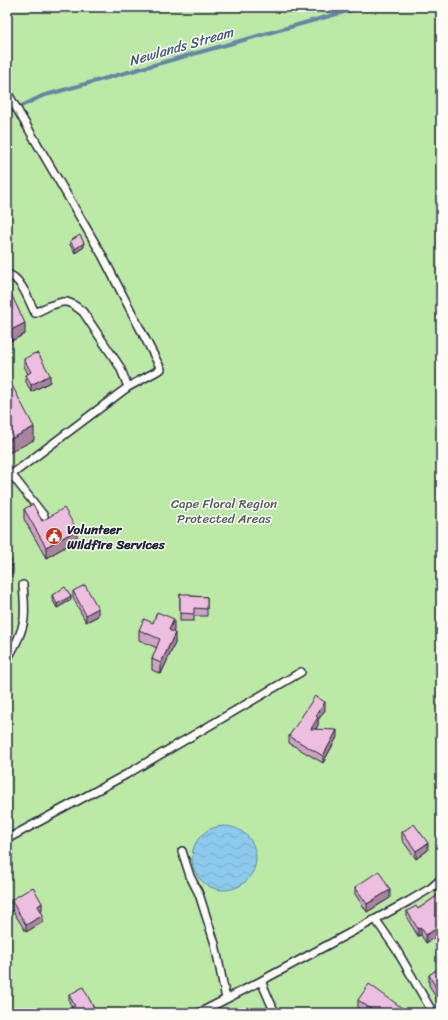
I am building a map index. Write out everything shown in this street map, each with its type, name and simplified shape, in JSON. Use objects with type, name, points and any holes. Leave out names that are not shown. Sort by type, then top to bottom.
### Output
[{"type":"lane","points":[[8,94],[102,254],[161,370],[128,387],[9,477],[44,516]]},
{"type":"lane","points":[[7,274],[16,279],[22,286],[36,313],[49,306],[62,302],[72,304],[83,312],[120,367],[128,387]]},
{"type":"lane","points":[[7,660],[21,633],[24,621],[23,585]]},
{"type":"lane","points":[[7,839],[126,774],[301,672]]},
{"type":"lane","points":[[182,852],[190,876],[199,894],[215,944],[226,999]]},
{"type":"lane","points":[[200,1013],[376,920],[430,888],[441,879]]},
{"type":"lane","points":[[376,920],[396,949],[433,1013]]},
{"type":"lane","points":[[261,981],[275,1013]]},
{"type":"green space","name":"Cape Floral Region Protected Areas","points":[[7,7],[441,7],[441,1013],[7,1013]]},
{"type":"water","points":[[224,826],[242,831],[247,835],[251,840],[256,858],[251,876],[247,881],[242,885],[224,890],[206,885],[201,881],[197,876],[192,858],[197,840],[201,835],[206,831]]},
{"type":"building","points":[[80,235],[84,243],[75,249],[70,241]]},
{"type":"building","points":[[7,288],[25,323],[11,330],[7,323]]},
{"type":"building","points":[[38,353],[50,375],[31,385],[26,375],[31,372],[24,359]]},
{"type":"building","points":[[7,376],[34,427],[7,441]]},
{"type":"building","points":[[33,504],[42,521],[64,508],[77,530],[46,547],[24,509]]},
{"type":"building","points":[[7,552],[13,564],[7,567]]},
{"type":"building","points":[[85,585],[98,608],[86,615],[73,591]]},
{"type":"building","points":[[65,587],[71,596],[57,604],[52,595]]},
{"type":"building","points":[[180,594],[207,597],[207,609],[194,608],[194,614],[180,613]]},
{"type":"building","points":[[157,612],[174,619],[169,630],[175,633],[161,663],[152,659],[160,639],[139,630],[144,619],[153,623]]},
{"type":"building","points":[[315,696],[325,702],[316,716],[318,717],[311,729],[337,730],[323,756],[289,736]]},
{"type":"building","points":[[414,824],[428,843],[416,851],[402,832]]},
{"type":"building","points":[[379,871],[390,890],[367,904],[355,887]]},
{"type":"building","points":[[33,887],[42,903],[38,906],[43,915],[26,925],[11,900]]},
{"type":"building","points":[[441,893],[441,926],[426,935],[421,928],[418,929],[407,911],[416,906],[418,909]]},
{"type":"building","points":[[441,967],[441,997],[429,975]]},
{"type":"building","points":[[369,984],[409,1013],[382,1013],[378,1010],[377,1013],[358,1000]]},
{"type":"building","points":[[83,987],[95,1010],[91,1013],[74,1013],[71,1008],[75,1006],[69,995]]},
{"type":"waterway","name":"Newlands Stream","points":[[7,113],[42,96],[362,7]]},
{"type":"place","name":"Volunteer Wildfire Services","points":[[54,536]]}]
